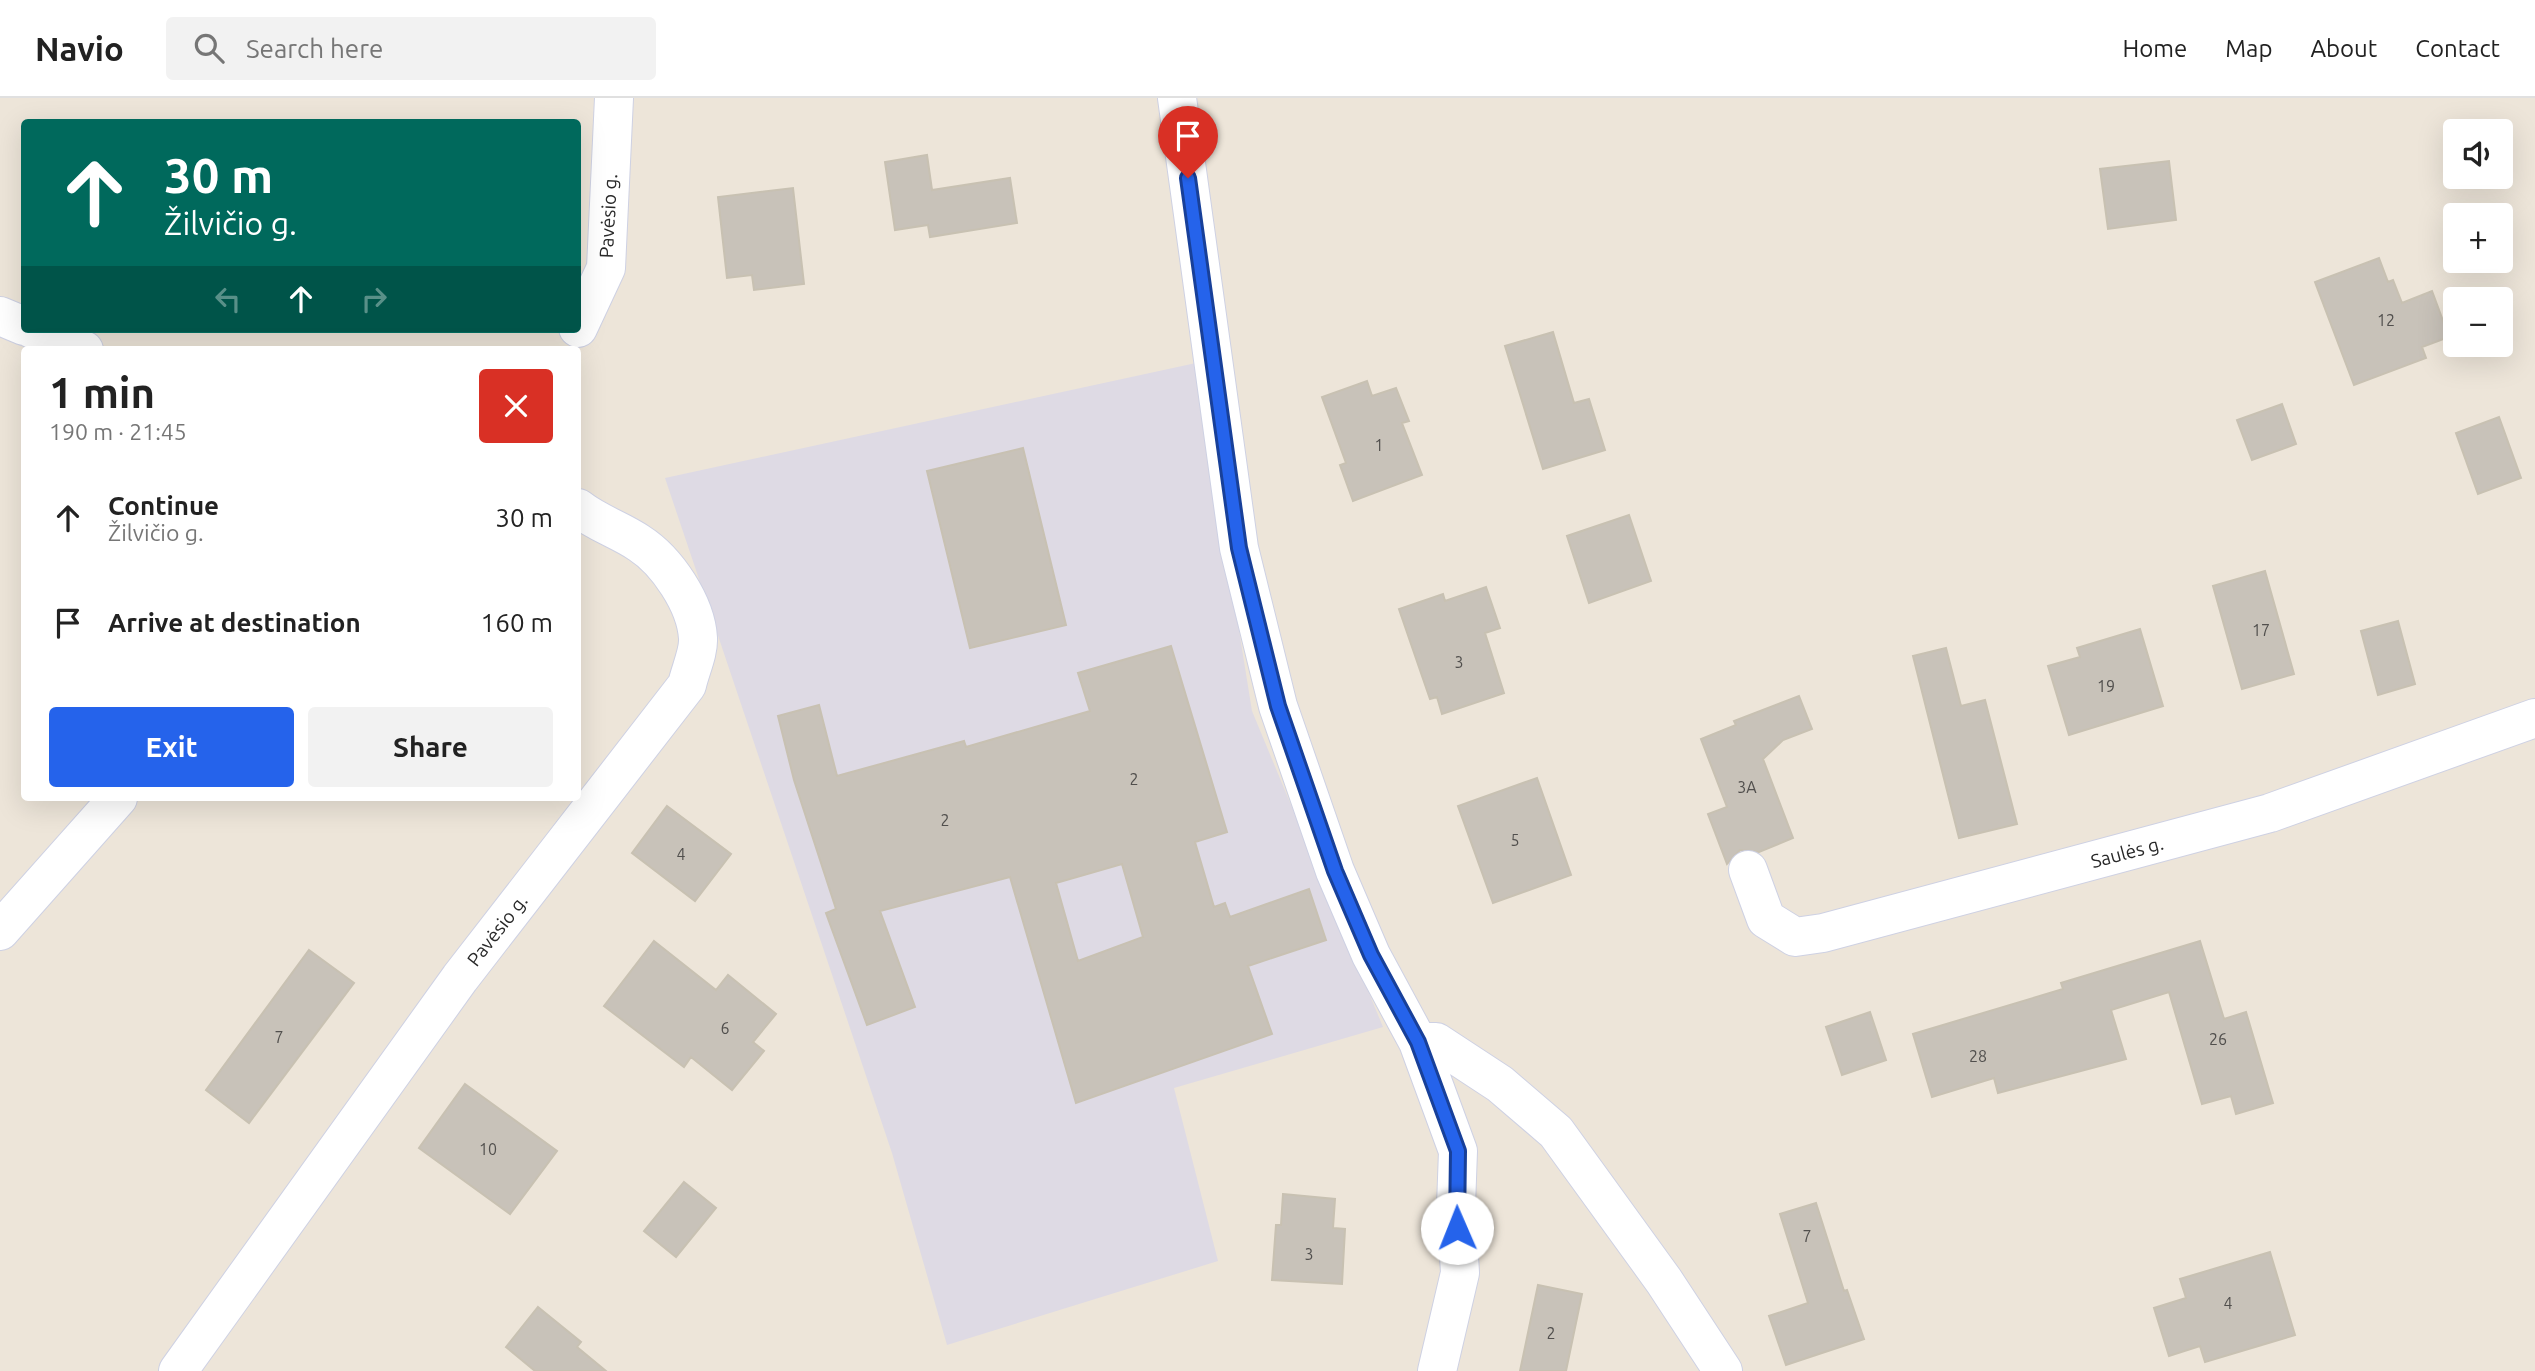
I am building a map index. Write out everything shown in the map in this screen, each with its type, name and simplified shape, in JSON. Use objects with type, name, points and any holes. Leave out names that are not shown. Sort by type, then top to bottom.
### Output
[{"type":"street","name":"Pavėsio g.","points":[[581,321],[606,268],[614,98]]},
{"type":"street","points":[[1177,98],[1239,548],[1278,706],[1335,871],[1371,955],[1418,1042],[1458,1151],[1456,1206],[1460,1273],[1437,1371]]},
{"type":"street","points":[[0,316],[21,325]]},
{"type":"street","points":[[42,333],[74,346]]},
{"type":"street","name":"Pavėsio g.","points":[[178,1371],[460,978],[687,685],[699,640],[693,613],[681,592],[657,558],[640,543],[581,510]]},
{"type":"street","name":"Saulės g.","points":[[1748,870],[1766,919],[1795,937],[1823,933],[2270,814],[2535,718]]},
{"type":"street","points":[[0,931],[115,801]]},
{"type":"street","points":[[1418,1042],[1436,1042],[1500,1084],[1556,1132],[1664,1281],[1723,1371]]},
{"type":"shaded area","points":[[1196,363],[1252,711],[1383,1027],[1174,1088],[1218,1261],[947,1345],[892,1153],[665,478]]},
{"type":"building","points":[[927,155],[932,190],[1010,178],[1017,223],[930,237],[928,225],[895,230],[885,162]]},
{"type":"building","points":[[2169,161],[2176,220],[2108,229],[2100,169]]},
{"type":"building","points":[[793,188],[804,284],[754,290],[752,275],[727,278],[718,197]]},
{"type":"building","points":[[2379,258],[2388,282],[2393,280],[2402,303],[2432,291],[2443,321],[2443,339],[2422,347],[2426,358],[2354,385],[2315,282]]},
{"type":"building","points":[[1553,332],[1574,403],[1589,399],[1605,450],[1543,469],[1505,346]]},
{"type":"building","points":[[1367,381],[1372,396],[1396,388],[1409,421],[1402,423],[1422,475],[1353,501],[1340,465],[1346,463],[1322,397]]},
{"type":"building","points":[[2282,404],[2296,444],[2252,460],[2237,420]]},
{"type":"building","points":[[2499,417],[2521,478],[2478,494],[2456,433]]},
{"type":"building","points":[[1023,448],[1066,625],[970,648],[927,471]]},
{"type":"building","points":[[1629,515],[1651,581],[1589,603],[1567,536]]},
{"type":"building","points":[[2265,571],[2294,674],[2242,689],[2213,586]]},
{"type":"building","points":[[1486,587],[1500,628],[1485,633],[1504,693],[1442,714],[1437,697],[1430,699],[1399,609],[1443,594],[1445,601]]},
{"type":"building","points":[[2398,621],[2415,684],[2378,695],[2361,631]]},
{"type":"building","points":[[2140,629],[2163,706],[2069,735],[2048,666],[2080,657],[2077,648]]},
{"type":"building","points":[[1171,646],[1227,832],[1195,842],[1214,907],[1225,903],[1230,917],[1309,889],[1326,940],[1248,966],[1272,1034],[1076,1103],[1010,877],[880,911],[915,1007],[867,1025],[826,913],[836,909],[794,780],[778,716],[819,705],[837,776],[964,741],[966,747],[1090,711],[1078,673]],"holes":[[[1122,864],[1143,937],[1078,961],[1056,883]]]},
{"type":"building","points":[[1946,648],[1961,706],[1985,700],[2017,824],[1959,838],[1913,656]]},
{"type":"building","points":[[1799,696],[1812,729],[1783,740],[1763,759],[1793,838],[1759,852],[1740,850],[1727,864],[1708,814],[1727,807],[1701,739],[1736,725],[1734,721]]},
{"type":"building","points":[[1537,778],[1571,875],[1493,903],[1458,806]]},
{"type":"building","points":[[667,806],[731,854],[695,901],[632,853]]},
{"type":"building","points":[[654,941],[716,990],[728,975],[776,1014],[753,1042],[764,1051],[732,1090],[691,1057],[684,1067],[604,1006]]},
{"type":"building","points":[[2200,941],[2224,1019],[2246,1012],[2273,1103],[2236,1114],[2231,1096],[2202,1104],[2169,992],[2111,1010],[2126,1059],[1998,1093],[1994,1078],[1932,1097],[1913,1034],[2063,989],[2061,983]]},
{"type":"building","points":[[309,950],[354,983],[249,1123],[206,1090]]},
{"type":"building","points":[[1870,1012],[1886,1060],[1842,1075],[1826,1027]]},
{"type":"building","points":[[465,1084],[557,1151],[510,1214],[419,1148]]},
{"type":"building","points":[[684,1182],[716,1208],[676,1257],[644,1231]]},
{"type":"building","points":[[1283,1194],[1335,1199],[1333,1228],[1345,1229],[1342,1284],[1272,1280],[1276,1225],[1281,1225]]},
{"type":"building","points":[[1816,1203],[1844,1291],[1847,1290],[1864,1339],[1786,1365],[1769,1316],[1808,1303],[1780,1214]]},
{"type":"building","points":[[2270,1252],[2295,1335],[2205,1362],[2200,1346],[2169,1356],[2154,1308],[2186,1298],[2180,1279]]},
{"type":"building","points":[[1538,1285],[1582,1294],[1566,1371],[1520,1371]]},
{"type":"building","points":[[538,1307],[581,1342],[577,1347],[606,1371],[535,1371],[506,1347]]},
{"type":"route","points":[[1188,178],[1239,548],[1278,706],[1335,871],[1371,955],[1418,1042],[1458,1151],[1457,1228]]}]
